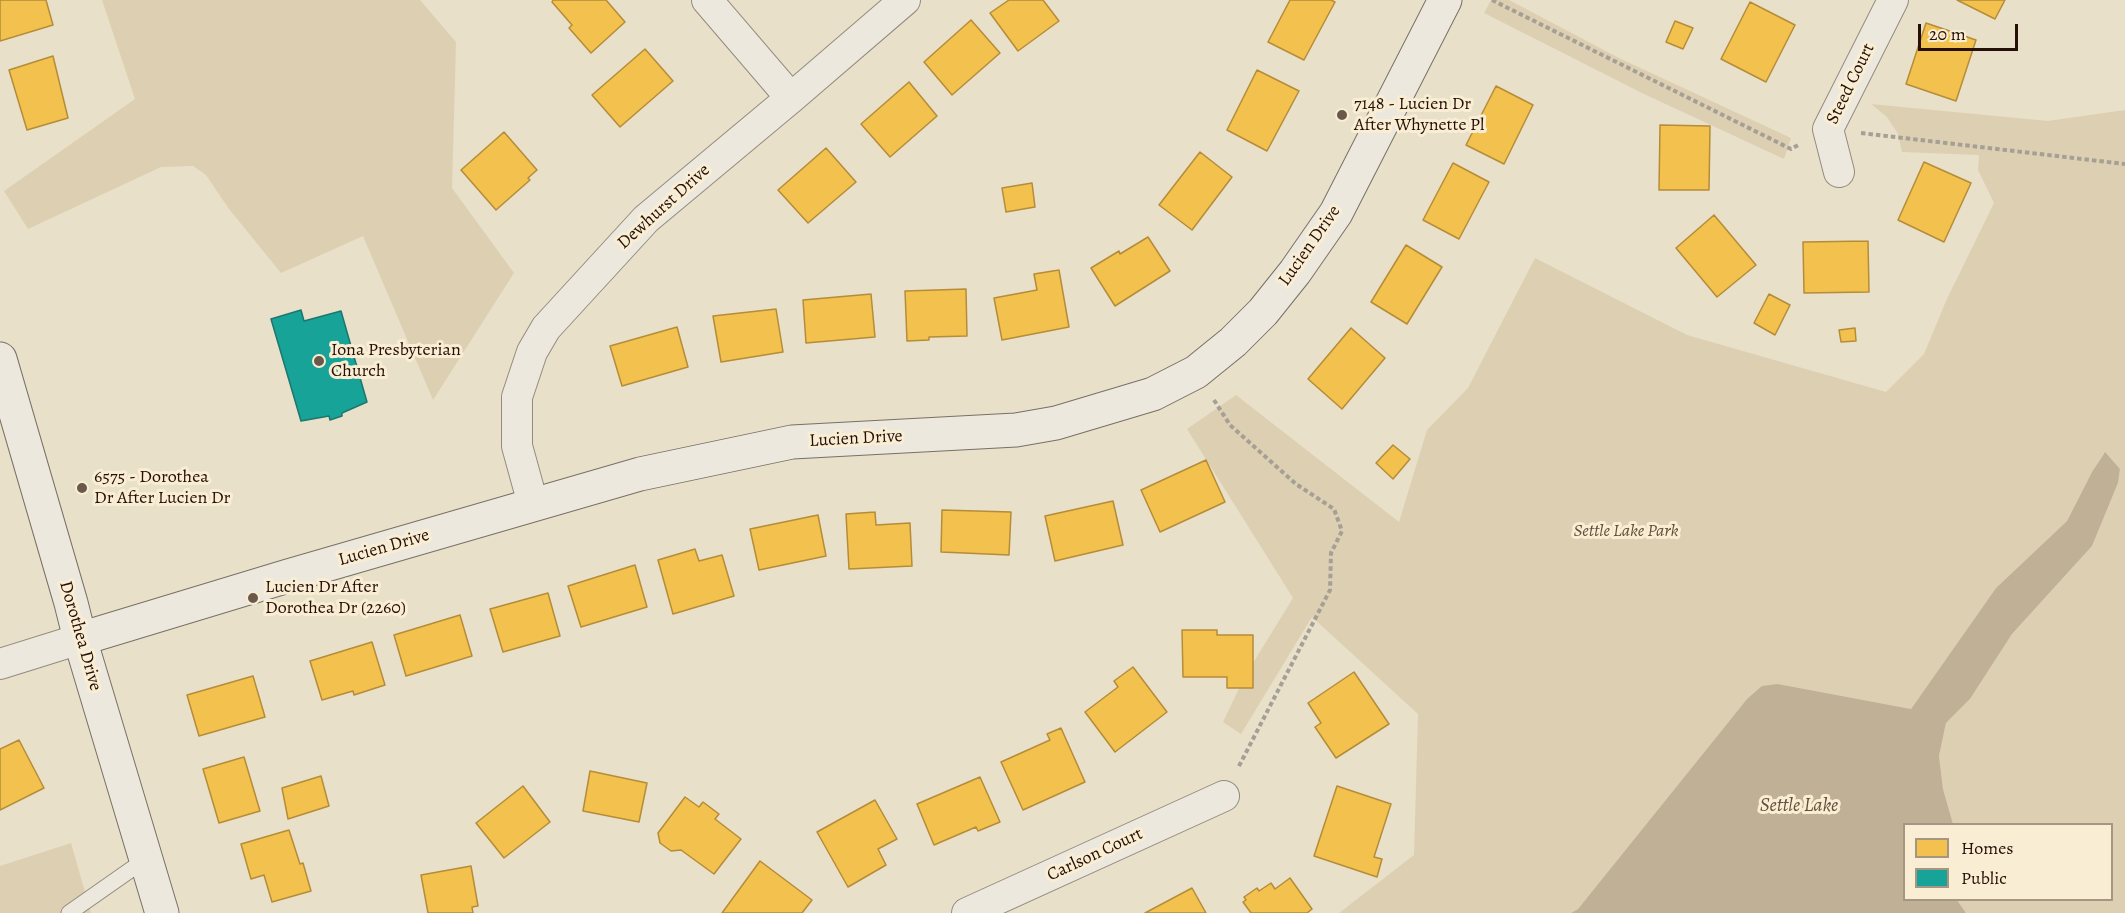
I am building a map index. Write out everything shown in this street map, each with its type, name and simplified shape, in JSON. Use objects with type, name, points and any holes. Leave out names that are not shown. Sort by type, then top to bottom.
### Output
[{"type":"street","points":[[707,0],[791,98]]},
{"type":"street","name":"Dewhurst Drive","points":[[533,504],[517,446],[517,396],[532,352],[543,333],[646,219],[905,0]]},
{"type":"street","name":"Lucien Drive","points":[[80,639],[640,474],[792,442],[1016,430],[1056,423],[1153,394],[1196,372],[1233,342],[1263,312],[1295,272],[1336,213],[1445,0]]},
{"type":"street","name":"Steed Court","points":[[1839,172],[1828,129],[1893,0]]},
{"type":"street","name":"Dorothea Drive","points":[[0,359],[80,639],[162,913]]},
{"type":"street","points":[[0,664],[80,639]]},
{"type":"street","name":"Carlson Court","points":[[967,913],[1224,796]]},
{"type":"lane","points":[[69,913],[146,859]]},
{"type":"path","points":[[1492,0],[1791,149],[1828,129],[2125,164]]},
{"type":"path","points":[[1196,372],[1230,425],[1296,484],[1334,509],[1342,531],[1331,553],[1330,590],[1224,796]]},
{"type":"green space","points":[[102,0],[420,0],[456,42],[452,188],[514,273],[433,400],[363,236],[281,273],[229,209],[206,175],[193,166],[161,167],[28,229],[4,191],[135,99]]},
{"type":"green space","points":[[1491,0],[1509,0],[1619,58],[1791,138],[1784,159],[1644,94],[1484,13]]},
{"type":"green space","name":"Settle Lake Park","points":[[1871,104],[2048,121],[2125,110],[2125,913],[1966,913],[1958,901],[2113,901],[2113,823],[1953,823],[1943,789],[1939,756],[1946,723],[1970,699],[2012,634],[2092,546],[2118,483],[2120,469],[2104,453],[2067,521],[1996,588],[1911,709],[1778,684],[1747,699],[1578,909],[1571,913],[1339,913],[1414,855],[1418,714],[1312,617],[1241,734],[1223,722],[1245,676],[1293,598],[1187,429],[1236,395],[1399,522],[1427,430],[1468,388],[1535,258],[1687,335],[1886,392],[1924,354],[1946,301],[1994,203],[1978,170],[1979,155],[1902,152],[1898,134],[1887,117]]},
{"type":"green space","points":[[71,843],[91,913],[0,913],[0,866]]},
{"type":"water","name":"Settle Lake","points":[[2105,452],[2120,469],[2118,483],[2092,546],[2012,634],[1970,699],[1946,723],[1939,756],[1943,789],[1953,823],[1903,823],[1903,901],[1958,901],[1966,913],[1571,913],[1578,909],[1747,699],[1762,686],[1778,684],[1911,709],[1996,588],[2067,521]]},
{"type":"building: Homes","points":[[0,0],[46,0],[53,25],[0,41]]},
{"type":"building: Homes","points":[[553,0],[606,0],[625,22],[591,53],[569,28],[572,25],[552,2]]},
{"type":"building: Homes","points":[[1009,0],[1043,0],[1059,21],[1018,51],[990,13]]},
{"type":"building: Homes","points":[[1290,0],[1331,0],[1335,2],[1304,60],[1268,42]]},
{"type":"building: Homes","points":[[1957,0],[2005,0],[1995,19]]},
{"type":"building: Homes","points":[[1750,2],[1795,25],[1766,82],[1721,59]]},
{"type":"building: Homes","points":[[971,20],[1000,53],[952,95],[924,62]]},
{"type":"building: Homes","points":[[1675,21],[1693,28],[1683,49],[1666,42]]},
{"type":"building: Homes","points":[[1926,23],[1976,40],[1956,101],[1906,84]]},
{"type":"building: Homes","points":[[645,49],[673,81],[620,127],[592,95]]},
{"type":"building: Homes","points":[[53,56],[68,118],[27,130],[9,70]]},
{"type":"building: Homes","points":[[1257,70],[1299,91],[1267,151],[1227,130]]},
{"type":"building: Homes","points":[[909,82],[937,116],[890,157],[861,124]]},
{"type":"building: Homes","points":[[1496,86],[1533,105],[1504,164],[1466,145]]},
{"type":"building: Homes","points":[[1660,125],[1710,126],[1709,190],[1659,190]]},
{"type":"building: Homes","points":[[504,132],[537,170],[528,178],[530,180],[496,210],[461,170]]},
{"type":"building: Homes","points":[[826,148],[856,182],[808,223],[778,190]]},
{"type":"building: Homes","points":[[1200,152],[1232,177],[1192,230],[1159,205]]},
{"type":"building: Homes","points":[[1924,162],[1971,183],[1944,242],[1898,220]]},
{"type":"building: Homes","points":[[1453,163],[1489,182],[1459,239],[1423,220]]},
{"type":"building: Homes","points":[[1032,183],[1035,207],[1006,212],[1002,188]]},
{"type":"building: Homes","points":[[1714,215],[1756,265],[1717,297],[1676,248]]},
{"type":"building: Homes","points":[[1148,237],[1170,271],[1115,306],[1091,268]]},
{"type":"building: Homes","points":[[1868,241],[1869,292],[1804,293],[1803,242]]},
{"type":"building: Homes","points":[[1406,245],[1442,267],[1407,324],[1371,302]]},
{"type":"building: Homes","points":[[1059,270],[1069,327],[1002,340],[994,298],[1037,290],[1034,274]]},
{"type":"building: Homes","points":[[966,289],[967,336],[929,337],[929,340],[907,341],[905,291]]},
{"type":"building: Homes","points":[[871,294],[875,337],[806,343],[803,300]]},
{"type":"building: Homes","points":[[1769,294],[1790,305],[1775,335],[1754,323]]},
{"type":"building: Homes","points":[[776,309],[783,352],[721,362],[713,316]]},
{"type":"building: Homes","points":[[677,327],[688,367],[622,386],[610,346]]},
{"type":"building: Homes","points":[[1351,328],[1385,358],[1342,409],[1308,379]]},
{"type":"building: Homes","points":[[1855,328],[1856,341],[1841,342],[1839,330]]},
{"type":"building: Homes","points":[[1393,445],[1410,459],[1393,479],[1376,463]]},
{"type":"building: Homes","points":[[1206,460],[1225,502],[1160,532],[1141,490]]},
{"type":"building: Homes","points":[[1113,501],[1123,545],[1055,561],[1045,516]]},
{"type":"building: Homes","points":[[942,510],[1011,512],[1009,555],[941,552]]},
{"type":"building: Homes","points":[[875,512],[876,525],[910,523],[912,566],[849,569],[846,514]]},
{"type":"building: Homes","points":[[818,515],[826,556],[759,570],[750,529]]},
{"type":"building: Homes","points":[[695,549],[699,561],[722,555],[734,596],[673,614],[658,560]]},
{"type":"building: Homes","points":[[635,565],[647,607],[581,627],[568,586]]},
{"type":"building: Homes","points":[[548,593],[560,636],[503,652],[490,609]]},
{"type":"building: Homes","points":[[460,615],[472,656],[406,676],[394,635]]},
{"type":"building: Homes","points":[[1182,630],[1217,630],[1217,635],[1253,635],[1253,688],[1227,688],[1227,677],[1183,677]]},
{"type":"building: Homes","points":[[372,642],[385,685],[354,695],[353,691],[322,700],[310,661]]},
{"type":"building: Homes","points":[[1133,667],[1167,712],[1115,752],[1085,712],[1118,687],[1114,681]]},
{"type":"building: Homes","points":[[1354,672],[1389,724],[1336,758],[1315,727],[1321,723],[1308,703]]},
{"type":"building: Homes","points":[[253,676],[265,717],[199,736],[187,695]]},
{"type":"building: Homes","points":[[1061,728],[1085,782],[1023,810],[1001,762],[1050,740],[1047,734]]},
{"type":"building: Homes","points":[[19,740],[44,788],[0,810],[0,749]]},
{"type":"building: Homes","points":[[244,757],[260,811],[219,823],[203,769]]},
{"type":"building: Homes","points":[[590,771],[647,783],[639,822],[583,811]]},
{"type":"building: Homes","points":[[321,776],[329,806],[288,819],[282,788]]},
{"type":"building: Homes","points":[[980,777],[1000,822],[978,831],[976,827],[934,845],[917,804]]},
{"type":"building: Homes","points":[[523,786],[550,822],[504,858],[476,823]]},
{"type":"building: Homes","points":[[1337,786],[1391,804],[1374,857],[1382,859],[1377,877],[1314,856]]},
{"type":"building: Homes","points":[[685,797],[699,807],[703,802],[719,814],[715,819],[741,839],[714,874],[681,850],[671,851],[660,843],[658,833]]},
{"type":"building: Homes","points":[[875,800],[897,839],[878,849],[886,865],[848,887],[817,832]]},
{"type":"building: Homes","points":[[289,830],[300,864],[303,863],[311,891],[272,902],[264,875],[251,879],[241,844]]},
{"type":"building: Homes","points":[[760,861],[812,900],[802,913],[722,913]]},
{"type":"building: Homes","points":[[471,866],[478,906],[472,907],[473,913],[428,913],[421,875]]},
{"type":"building: Homes","points":[[1290,878],[1312,909],[1307,913],[1251,913],[1243,902],[1246,900],[1244,897],[1257,888],[1259,891],[1271,883],[1275,889]]},
{"type":"building: Homes","points":[[1192,888],[1206,913],[1145,913]]},
{"type":"building: Public","name":"Iona Presbyterian Church","points":[[301,310],[304,321],[341,311],[367,402],[330,420],[329,416],[301,421],[271,319]]},
{"type":"place","name":"7148 - Lucien Dr After Whynette Pl","points":[[1342,115]]},
{"type":"place","name":"Iona Presbyterian Church","points":[[319,361]]},
{"type":"place","name":"6575 - Dorothea Dr After Lucien Dr","points":[[82,488]]},
{"type":"place","name":"Lucien Dr After Dorothea Dr (2260)","points":[[253,598]]}]
